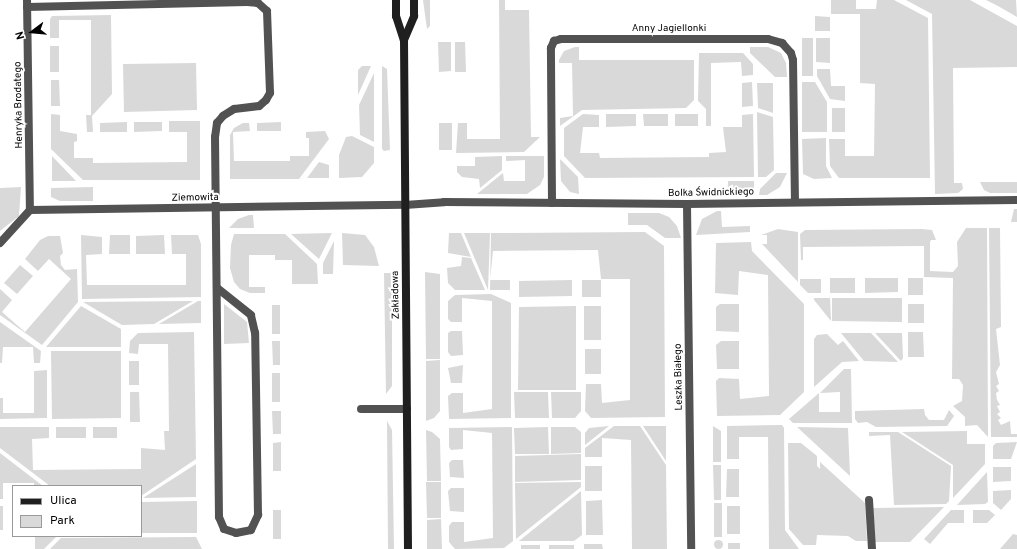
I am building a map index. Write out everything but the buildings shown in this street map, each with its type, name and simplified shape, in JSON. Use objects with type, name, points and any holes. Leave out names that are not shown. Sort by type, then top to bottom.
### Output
[{"type":"street","name":"Zakładowa","points":[[396,0],[396,16],[404,40],[408,549]]},
{"type":"street","name":"Zakładowa","points":[[404,40],[414,16],[414,0]]},
{"type":"street","points":[[27,4],[247,2],[258,3],[264,7],[268,18],[270,93],[263,103],[228,111],[217,123],[214,208],[217,288],[219,517],[224,528],[229,532],[241,533],[254,527],[258,515],[255,333],[250,315],[217,288]]},
{"type":"street","name":"Henryka Brodatego","points":[[27,4],[30,210]]},
{"type":"street","name":"Anny Jagiellonki","points":[[552,203],[551,48],[554,42],[561,39],[768,39],[776,40],[787,47],[793,60],[794,202]]},
{"type":"street","name":"Bolka Świdnickiego","points":[[405,205],[444,202],[688,204],[1017,200]]},
{"type":"street","name":"Leszka Białego","points":[[688,204],[691,549]]},
{"type":"street","name":"Ziemowita","points":[[30,210],[405,205]]},
{"type":"street","points":[[0,243],[30,210]]},
{"type":"street","points":[[360,409],[407,409]]},
{"type":"street","points":[[869,500],[872,549]]},
{"type":"green space","points":[[423,0],[430,0],[430,26],[427,29]]},
{"type":"green space","points":[[499,0],[505,0],[505,10],[529,10],[531,137],[540,137],[524,152],[456,153],[458,123],[467,123],[467,139],[500,139]]},
{"type":"green space","points":[[831,0],[856,0],[856,9],[876,9],[877,0],[894,0],[928,18],[930,178],[839,178],[830,166],[829,139],[845,139],[845,156],[874,156],[875,84],[860,83],[860,14],[831,14]]},
{"type":"green space","points":[[906,0],[970,0],[1017,26],[1017,67],[953,68],[954,183],[962,183],[963,189],[958,193],[935,194],[932,14]]},
{"type":"green space","points":[[986,0],[1016,0],[1017,17],[998,6]]},
{"type":"green space","points":[[111,15],[112,94],[92,116],[93,132],[87,132],[86,115],[91,115],[91,20],[59,20],[59,38],[50,38],[50,19],[52,16]]},
{"type":"green space","points":[[815,16],[830,17],[830,31],[815,31]]},
{"type":"green space","points":[[802,38],[813,38],[813,76],[802,76]]},
{"type":"green space","points":[[816,38],[830,38],[830,63],[816,62]]},
{"type":"green space","points":[[438,42],[451,42],[451,71],[439,72]]},
{"type":"green space","points":[[455,42],[465,42],[466,72],[455,72]]},
{"type":"green space","points":[[50,46],[59,46],[59,72],[50,72]]},
{"type":"green space","points":[[579,47],[579,60],[694,60],[694,100],[686,108],[582,110],[560,126],[560,118],[573,116],[572,63],[559,63],[559,60],[564,51]]},
{"type":"green space","points":[[750,47],[768,47],[781,53],[786,63],[787,77],[775,77],[750,53]]},
{"type":"green space","points":[[699,53],[743,53],[753,64],[753,75],[742,76],[741,62],[711,63],[711,126],[706,126],[706,109],[698,101]]},
{"type":"green space","points":[[196,63],[197,110],[124,112],[123,64]]},
{"type":"green space","points":[[362,66],[371,66],[358,95],[358,70]]},
{"type":"green space","points":[[382,66],[387,69],[390,150],[384,151],[382,149]]},
{"type":"green space","points":[[817,69],[830,69],[831,86],[845,86],[845,101],[830,99],[817,76]]},
{"type":"green space","points":[[374,73],[374,142],[360,135],[359,105]]},
{"type":"green space","points":[[51,80],[59,80],[60,106],[51,106]]},
{"type":"green space","points":[[752,82],[753,106],[742,107],[742,83]]},
{"type":"green space","points":[[802,82],[815,82],[827,102],[827,132],[802,132]]},
{"type":"green space","points":[[757,83],[773,83],[773,113],[758,108]]},
{"type":"green space","points":[[832,108],[845,108],[845,132],[832,132]]},
{"type":"green space","points":[[757,112],[773,117],[774,170],[766,177],[758,177]]},
{"type":"green space","points":[[51,114],[60,115],[60,131],[77,134],[77,141],[74,142],[74,158],[93,158],[93,163],[187,162],[187,132],[169,132],[169,121],[200,121],[200,180],[83,180],[51,149]]},
{"type":"green space","points":[[583,114],[599,115],[599,127],[583,127],[580,153],[599,153],[600,158],[709,157],[709,153],[726,152],[723,127],[742,127],[742,115],[753,114],[754,177],[585,178],[564,156],[564,128]]},
{"type":"green space","points":[[606,114],[636,114],[636,126],[606,127]]},
{"type":"green space","points":[[643,114],[668,114],[668,126],[644,126]]},
{"type":"green space","points":[[675,114],[698,114],[698,126],[675,126]]},
{"type":"green space","points":[[127,122],[127,132],[100,132],[100,123]]},
{"type":"green space","points":[[134,122],[162,122],[162,131],[134,132]]},
{"type":"green space","points":[[281,122],[281,131],[257,131],[257,123]]},
{"type":"green space","points":[[243,123],[249,123],[250,131],[233,132],[234,161],[290,161],[290,156],[309,156],[309,138],[306,138],[306,132],[325,131],[329,139],[299,179],[230,179],[230,135],[234,128]]},
{"type":"green space","points":[[439,123],[452,123],[452,150],[439,150]]},
{"type":"green space","points":[[352,136],[374,147],[374,163],[362,177],[339,178],[339,155],[346,137]]},
{"type":"green space","points":[[826,138],[826,166],[832,178],[814,179],[803,174],[802,139]]},
{"type":"green space","points":[[52,156],[76,181],[52,181]]},
{"type":"green space","points":[[502,156],[502,170],[480,188],[479,179],[462,177],[457,172],[457,166],[475,166],[475,157]]},
{"type":"green space","points":[[506,156],[544,156],[544,177],[540,185],[527,194],[477,194],[503,173],[504,181],[525,181],[525,160],[506,161]]},
{"type":"green space","points":[[560,159],[578,177],[579,194],[570,192],[561,181]]},
{"type":"green space","points":[[319,162],[329,165],[329,178],[307,178]]},
{"type":"green space","points":[[776,173],[787,173],[780,187],[767,195],[759,195],[760,189]]},
{"type":"green space","points":[[728,181],[754,181],[754,195],[728,195]]},
{"type":"green space","points":[[980,182],[1017,182],[1017,193],[990,193],[984,190]]},
{"type":"green space","points":[[21,187],[19,216],[0,231],[0,188]]},
{"type":"green space","points":[[93,187],[93,201],[60,201],[51,197],[51,188]]},
{"type":"green space","points":[[1014,209],[1017,209],[1017,222],[1011,222]]},
{"type":"green space","points":[[717,211],[721,211],[722,227],[750,226],[750,232],[696,235],[702,219]]},
{"type":"green space","points":[[628,213],[659,213],[669,217],[677,226],[681,238],[665,238],[647,225],[628,225]]},
{"type":"green space","points":[[253,215],[254,228],[229,228],[238,219]]},
{"type":"green space","points":[[966,228],[987,228],[988,437],[977,425],[965,426],[965,417],[953,406],[962,401],[963,385],[959,379],[952,379],[953,278],[924,277],[924,246],[803,247],[803,260],[801,260],[800,234],[805,230],[922,229],[932,230],[936,240],[931,240],[930,242],[930,271],[953,272],[958,266],[957,242]]},
{"type":"green space","points":[[989,228],[1000,228],[1001,327],[996,329],[1000,365],[996,372],[999,384],[996,386],[999,391],[996,393],[997,400],[1000,405],[997,406],[1000,412],[997,414],[1001,418],[998,420],[1001,425],[1010,421],[1011,434],[1017,434],[1017,437],[991,437]]},
{"type":"green space","points":[[778,229],[798,232],[798,282],[762,244],[767,244],[767,235],[761,235]]},
{"type":"green space","points":[[645,232],[664,246],[665,417],[591,418],[585,411],[586,384],[601,384],[602,403],[630,400],[630,279],[601,279],[598,250],[493,251],[490,278],[491,233]]},
{"type":"green space","points":[[332,233],[319,259],[291,234]]},
{"type":"green space","points":[[342,233],[365,235],[374,247],[379,266],[343,265]]},
{"type":"green space","points":[[449,233],[461,233],[471,257],[448,253]]},
{"type":"green space","points":[[464,233],[490,233],[488,290]]},
{"type":"green space","points":[[234,234],[285,234],[317,264],[318,284],[292,284],[292,260],[275,260],[275,255],[249,255],[249,287],[265,287],[265,293],[250,293],[240,289],[234,282],[230,268],[231,245]]},
{"type":"green space","points":[[81,235],[102,237],[102,254],[86,255],[87,285],[186,285],[186,254],[172,254],[171,235],[198,235],[201,244],[201,297],[82,299]]},
{"type":"green space","points":[[110,235],[130,235],[130,254],[109,254]]},
{"type":"green space","points":[[164,235],[165,254],[136,254],[136,236]]},
{"type":"green space","points":[[48,236],[60,236],[63,253],[60,256],[61,265],[65,270],[77,269],[78,302],[42,345],[0,315],[0,289],[12,300],[2,312],[25,332],[71,279],[49,259],[38,271],[25,259],[40,240]]},
{"type":"green space","points":[[334,241],[333,274],[323,274],[323,263]]},
{"type":"green space","points":[[751,242],[752,251],[804,304],[804,392],[780,415],[717,416],[716,381],[719,378],[739,379],[740,399],[769,396],[768,275],[739,271],[738,295],[715,293],[716,243]]},
{"type":"green space","points":[[462,257],[471,258],[485,290],[455,290],[448,283],[447,268],[461,266]]},
{"type":"green space","points":[[20,265],[33,276],[17,294],[4,283]]},
{"type":"green space","points":[[425,272],[440,274],[440,359],[426,359]]},
{"type":"green space","points":[[384,273],[392,273],[392,386],[386,394]]},
{"type":"green space","points":[[830,278],[855,278],[855,293],[830,293]]},
{"type":"green space","points":[[865,278],[898,278],[898,292],[865,293]]},
{"type":"green space","points":[[908,278],[923,278],[923,295],[908,295]]},
{"type":"green space","points":[[800,279],[821,279],[821,293],[808,293],[800,285]]},
{"type":"green space","points":[[490,280],[510,280],[510,290],[490,290]]},
{"type":"green space","points":[[572,280],[572,296],[519,297],[519,281]]},
{"type":"green space","points":[[582,280],[601,280],[601,297],[582,297]]},
{"type":"green space","points":[[491,294],[511,303],[511,418],[449,419],[448,396],[452,393],[463,393],[463,413],[492,409],[492,301],[462,298],[462,322],[451,322],[448,319],[448,301],[455,295]]},
{"type":"green space","points":[[814,298],[830,298],[831,321],[814,300]]},
{"type":"green space","points":[[832,298],[902,298],[902,322],[832,321]]},
{"type":"green space","points":[[193,301],[154,324],[122,325],[83,302]]},
{"type":"green space","points":[[198,301],[201,301],[201,323],[159,324]]},
{"type":"green space","points":[[224,304],[247,322],[249,343],[224,344]]},
{"type":"green space","points":[[720,304],[739,304],[739,332],[716,331],[716,307]]},
{"type":"green space","points":[[908,304],[924,304],[924,323],[908,323]]},
{"type":"green space","points":[[272,305],[280,305],[280,334],[272,334]]},
{"type":"green space","points":[[81,306],[121,329],[121,347],[46,347]]},
{"type":"green space","points":[[576,306],[576,390],[518,390],[519,307]]},
{"type":"green space","points":[[584,306],[601,306],[601,340],[584,340]]},
{"type":"green space","points":[[0,322],[41,351],[40,363],[34,363],[33,347],[3,347],[2,363],[0,363]]},
{"type":"green space","points":[[451,331],[462,331],[463,355],[451,356],[448,352],[448,333]]},
{"type":"green space","points":[[194,332],[196,459],[142,495],[142,485],[49,485],[0,448],[0,427],[49,427],[49,438],[32,439],[33,470],[141,469],[141,448],[165,450],[164,431],[169,431],[168,344],[139,344],[138,354],[129,353],[130,341],[138,333]]},
{"type":"green space","points":[[908,332],[923,332],[924,357],[908,357]]},
{"type":"green space","points":[[841,333],[871,333],[898,362],[864,361]]},
{"type":"green space","points":[[875,333],[902,333],[903,358],[901,361]]},
{"type":"green space","points":[[827,334],[838,345],[843,341],[859,361],[842,362],[814,387],[814,339],[817,335]]},
{"type":"green space","points":[[272,341],[280,341],[280,365],[273,365]]},
{"type":"green space","points":[[721,341],[739,341],[739,369],[717,369],[716,345]]},
{"type":"green space","points":[[585,349],[601,349],[601,374],[585,374]]},
{"type":"green space","points":[[51,351],[121,351],[121,418],[52,419]]},
{"type":"green space","points":[[440,360],[440,411],[434,418],[426,421],[426,361]]},
{"type":"green space","points":[[129,361],[139,361],[139,385],[129,385]]},
{"type":"green space","points":[[463,365],[462,383],[451,383],[448,368]]},
{"type":"green space","points":[[844,369],[851,369],[852,423],[793,423],[789,419],[819,393],[819,412],[840,412],[840,392],[820,393]]},
{"type":"green space","points":[[47,370],[47,418],[0,419],[0,398],[3,398],[3,413],[34,413],[34,371]]},
{"type":"green space","points":[[272,373],[280,373],[280,402],[272,402]]},
{"type":"green space","points":[[130,392],[139,392],[140,422],[130,422]]},
{"type":"green space","points":[[514,392],[548,392],[549,418],[515,418]]},
{"type":"green space","points":[[551,392],[581,392],[581,411],[575,418],[552,418]]},
{"type":"green space","points":[[924,409],[925,415],[929,420],[944,420],[949,410],[954,416],[947,426],[876,427],[867,422],[858,423],[855,419],[855,411]]},
{"type":"green space","points":[[272,411],[281,411],[281,434],[273,434]]},
{"type":"green space","points":[[387,421],[392,430],[394,549],[388,549]]},
{"type":"green space","points":[[782,425],[784,428],[785,530],[799,549],[769,549],[768,437],[739,437],[739,459],[727,459],[727,426]]},
{"type":"green space","points":[[609,426],[585,445],[585,433],[589,428]]},
{"type":"green space","points":[[614,426],[640,426],[666,465],[667,549],[632,549],[631,440],[602,438],[602,457],[585,457],[585,448]]},
{"type":"green space","points":[[643,426],[666,426],[666,461]]},
{"type":"green space","points":[[713,426],[721,431],[721,462],[713,462]]},
{"type":"green space","points":[[56,427],[86,427],[86,438],[56,438]]},
{"type":"green space","points":[[93,427],[117,427],[117,438],[93,438]]},
{"type":"green space","points":[[512,427],[513,541],[504,548],[455,549],[449,542],[449,526],[452,522],[464,522],[464,542],[493,538],[492,433],[463,430],[463,449],[451,450],[449,447],[449,428]]},
{"type":"green space","points":[[548,427],[549,454],[515,454],[514,428]]},
{"type":"green space","points":[[551,427],[575,427],[581,432],[581,453],[551,454]]},
{"type":"green space","points":[[797,427],[848,428],[850,476]]},
{"type":"green space","points":[[426,430],[432,432],[440,439],[441,481],[427,481]]},
{"type":"green space","points":[[967,431],[967,444],[985,444],[985,464],[953,498],[953,465],[902,432]]},
{"type":"green space","points":[[869,432],[898,432],[951,466],[949,501],[946,504],[894,505],[890,435],[869,436]]},
{"type":"green space","points":[[281,442],[281,471],[273,471],[273,443]]},
{"type":"green space","points":[[1017,442],[1011,459],[993,459],[993,446],[996,443]]},
{"type":"green space","points":[[788,443],[801,443],[817,456],[817,466],[820,469],[820,462],[865,503],[867,541],[856,541],[848,536],[817,535],[816,545],[803,545],[789,529]]},
{"type":"green space","points":[[0,453],[42,485],[34,485],[34,483],[3,483],[3,499],[0,499]]},
{"type":"green space","points":[[581,454],[581,480],[515,482],[515,456]]},
{"type":"green space","points":[[452,460],[463,460],[464,478],[450,477],[449,463]]},
{"type":"green space","points":[[196,464],[196,497],[143,498]]},
{"type":"green space","points":[[713,465],[721,465],[721,500],[714,500]]},
{"type":"green space","points":[[585,466],[602,466],[602,491],[585,491]]},
{"type":"green space","points":[[993,467],[1011,467],[1011,481],[993,482]]},
{"type":"green space","points":[[727,469],[739,469],[739,497],[726,497]]},
{"type":"green space","points":[[987,472],[988,502],[985,504],[957,505]]},
{"type":"green space","points":[[426,482],[441,482],[441,518],[427,518]]},
{"type":"green space","points":[[581,482],[581,487],[516,539],[515,483]]},
{"type":"green space","points":[[451,488],[464,488],[464,512],[450,511],[448,491]]},
{"type":"green space","points":[[1011,490],[1011,499],[1001,510],[993,503],[993,491]]},
{"type":"green space","points":[[581,491],[582,535],[574,541],[519,541]]},
{"type":"green space","points":[[602,500],[603,535],[586,535],[586,501]]},
{"type":"green space","points":[[197,501],[197,533],[142,533],[142,502]]},
{"type":"green space","points":[[714,503],[722,503],[722,537],[714,537]]},
{"type":"green space","points":[[0,506],[3,506],[3,530],[0,530]]},
{"type":"green space","points":[[727,506],[740,506],[740,534],[727,534]]},
{"type":"green space","points":[[944,507],[910,542],[875,542],[873,508]]},
{"type":"green space","points":[[273,510],[281,510],[281,539],[273,539]]},
{"type":"green space","points":[[951,510],[964,510],[964,523],[948,523],[930,544],[924,539]]},
{"type":"green space","points":[[973,510],[989,510],[995,515],[987,523],[973,523]]},
{"type":"green space","points":[[441,519],[442,549],[427,549],[427,520]]},
{"type":"green space","points":[[1013,534],[1017,535],[1017,549],[1000,549]]},
{"type":"green space","points":[[35,537],[56,537],[44,549],[35,549]]},
{"type":"green space","points":[[196,537],[202,549],[50,549],[61,538]]},
{"type":"green space","points":[[718,539],[723,544],[718,549],[713,544]]},
{"type":"green space","points":[[728,543],[740,543],[740,549],[728,549]]},
{"type":"green space","points":[[584,544],[602,544],[603,549],[584,549]]},
{"type":"green space","points":[[521,545],[540,545],[540,549],[521,549]]},
{"type":"green space","points":[[549,545],[574,545],[574,549],[549,549]]}]
